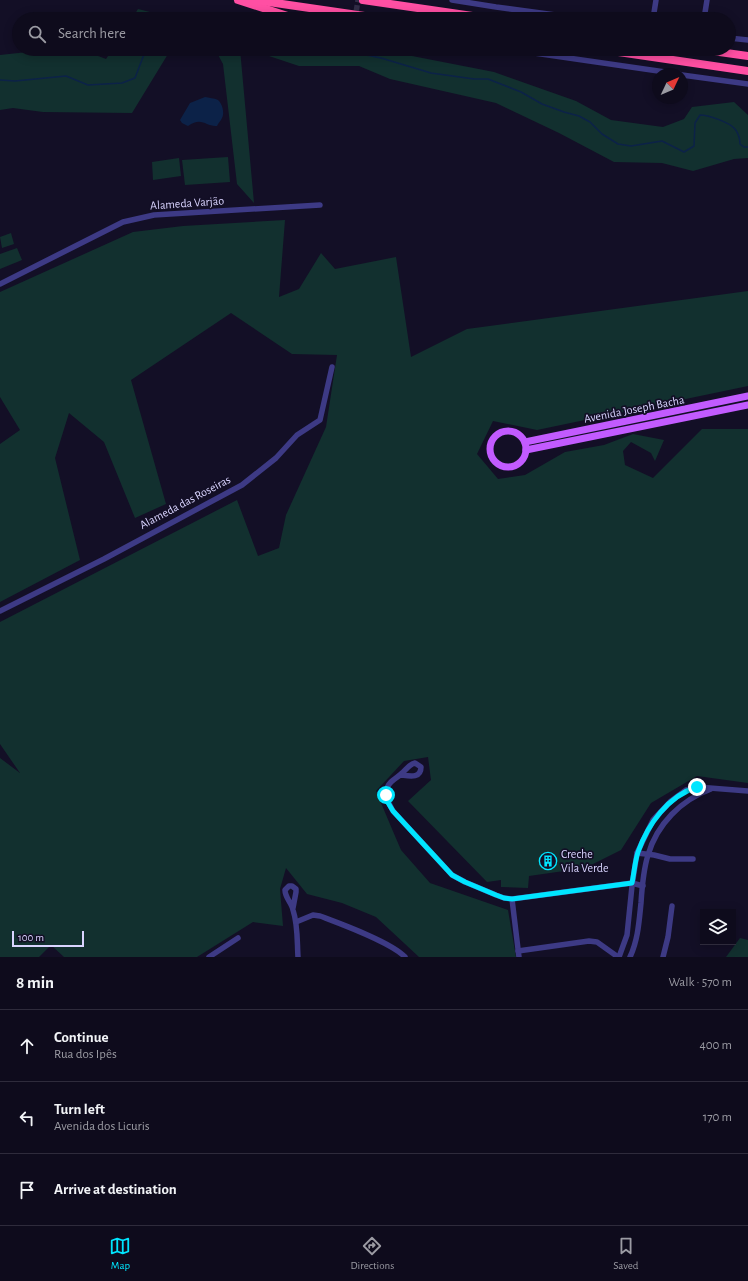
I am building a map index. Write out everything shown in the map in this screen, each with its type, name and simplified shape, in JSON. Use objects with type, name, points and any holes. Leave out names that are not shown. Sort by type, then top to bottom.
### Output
[{"type":"highway","points":[[238,0],[275,12]]},
{"type":"highway","points":[[256,0],[337,12]]},
{"type":"highway","points":[[364,0],[445,12]]},
{"type":"highway","points":[[736,49],[748,51]]},
{"type":"highway","points":[[736,54],[748,56]]},
{"type":"highway","points":[[646,56],[748,71]]},
{"type":"main road","name":"Avenida Joseph Bacha","points":[[524,442],[748,396]]},
{"type":"main road","name":"Avenida Joseph Bacha","points":[[526,450],[748,405]]},
{"type":"main road","points":[[506,431],[517,434],[524,442],[526,450],[522,461],[512,466],[501,465],[496,462],[491,452],[492,441],[496,436],[506,431]]},
{"type":"street","points":[[452,0],[533,12]]},
{"type":"street","points":[[496,0],[496,7]]},
{"type":"street","points":[[654,12],[656,0]]},
{"type":"street","points":[[705,12],[707,0]]},
{"type":"street","points":[[736,39],[748,40]]},
{"type":"street","points":[[554,56],[652,70]]},
{"type":"street","points":[[688,75],[748,84]]},
{"type":"street","name":"Alameda Varjão","points":[[0,284],[124,222],[131,220],[154,215],[320,205]]},
{"type":"street","name":"Alameda das Roseiras","points":[[0,611],[104,559],[242,485],[276,458],[297,435],[320,420],[332,367]]},
{"type":"street","points":[[401,775],[391,782],[387,790],[387,801],[398,817],[452,875],[465,882],[504,898],[512,899],[632,883],[643,886]]},
{"type":"street","points":[[512,899],[519,954],[588,941],[597,942],[618,957],[627,935],[632,883],[638,853],[654,820],[672,801],[686,790],[697,787],[748,792]]},
{"type":"street","points":[[630,957],[638,935],[648,854],[656,835],[668,819],[686,802],[700,793],[713,788]]},
{"type":"street","points":[[638,853],[670,859],[693,859]]},
{"type":"street","points":[[663,957],[668,937],[672,906]]},
{"type":"street","points":[[293,908],[296,922],[298,957]]},
{"type":"street","points":[[296,922],[313,915],[320,916],[384,944],[405,957]]},
{"type":"street","points":[[209,957],[238,938]]},
{"type":"green space","points":[[138,9],[150,12],[136,12]]},
{"type":"green space","points":[[12,54],[12,56],[98,56],[106,59],[108,56],[167,56],[132,113],[43,112],[13,108],[0,110],[0,55]]},
{"type":"green space","points":[[219,56],[241,56],[254,203],[237,184],[223,64]]},
{"type":"green space","points":[[269,56],[412,56],[494,72],[576,101],[611,120],[663,127],[684,119],[692,107],[734,102],[748,115],[748,158],[734,159],[693,171],[662,163],[614,162],[559,133],[496,103],[390,79],[359,66],[299,66]]},
{"type":"green space","points":[[228,157],[230,182],[185,185],[182,160]]},
{"type":"green space","points":[[179,158],[181,176],[153,180],[152,162]]},
{"type":"green space","points":[[285,220],[279,297],[299,289],[321,253],[335,269],[396,257],[411,357],[467,329],[748,291],[748,386],[537,430],[493,421],[477,454],[498,479],[525,475],[565,452],[604,445],[633,434],[664,440],[655,461],[651,453],[631,442],[623,451],[625,465],[653,478],[702,429],[748,429],[748,783],[697,776],[651,803],[621,850],[585,868],[529,876],[528,888],[501,887],[501,880],[487,882],[408,801],[431,780],[428,757],[404,761],[376,791],[401,850],[430,883],[508,910],[516,957],[419,957],[376,917],[342,903],[307,894],[286,868],[280,889],[283,926],[253,922],[197,957],[64,957],[51,945],[39,957],[0,957],[0,758],[20,773],[0,744],[0,622],[237,500],[258,556],[279,548],[286,515],[326,427],[337,355],[292,354],[231,313],[131,380],[166,504],[135,518],[104,442],[69,413],[55,458],[80,560],[0,602],[0,444],[20,430],[0,397],[0,292],[133,232],[183,226]]},
{"type":"green space","points":[[11,233],[14,244],[2,248],[0,237]]},
{"type":"green space","points":[[17,248],[22,260],[0,269],[0,254]]},
{"type":"green space","points":[[740,938],[748,940],[748,957],[726,957]]},
{"type":"water","points":[[205,97],[218,100],[222,106],[223,116],[217,126],[200,122],[193,123],[188,126],[182,123],[180,120],[190,103]]},
{"type":"waterway","points":[[0,80],[15,81],[66,76],[88,85],[122,83],[135,78],[143,56]]},
{"type":"waterway","points":[[371,56],[431,73],[474,79],[488,79],[521,92],[542,104],[579,116],[590,122],[602,134],[618,144],[631,146],[662,141],[684,152],[694,146],[695,123],[700,115],[718,119],[732,126],[738,134],[740,144],[744,147],[748,147]]},
{"type":"tunnel","points":[[356,12],[358,0]]},
{"type":"place","name":"Creche Vila Verde","points":[[548,861]]},
{"type":"route","points":[[386,795],[387,801],[393,811],[452,875],[496,895],[512,899],[632,883],[638,853],[654,820],[672,801],[686,790],[697,787]]}]
